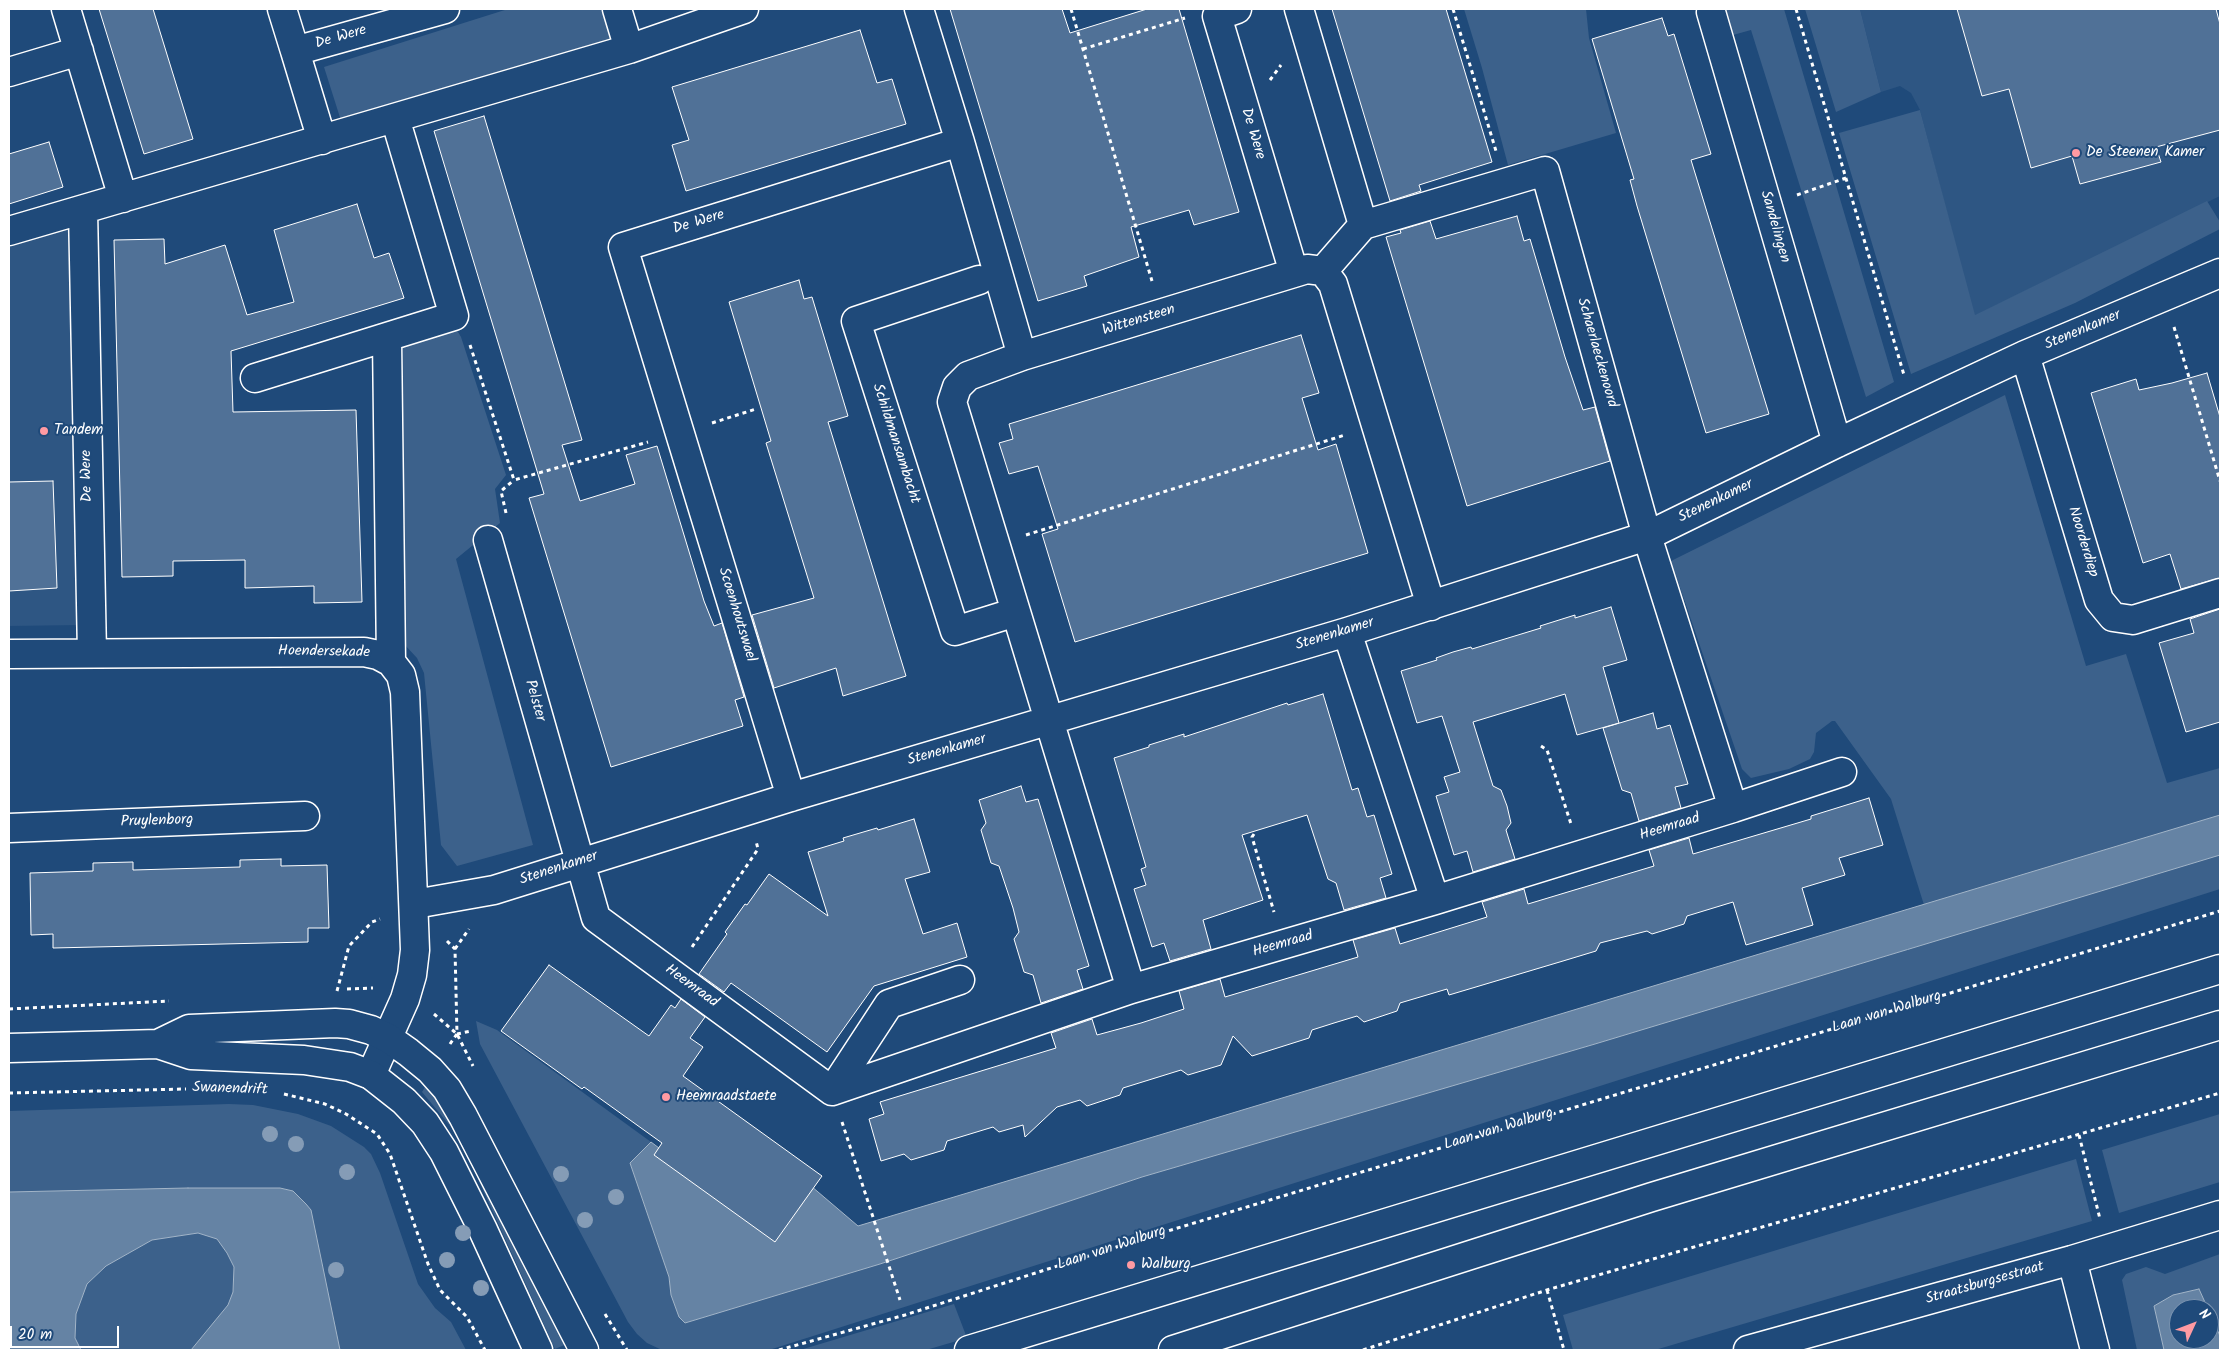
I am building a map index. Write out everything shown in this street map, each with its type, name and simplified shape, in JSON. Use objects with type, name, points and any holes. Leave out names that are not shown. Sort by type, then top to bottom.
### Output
[{"type":"street","points":[[66,9],[123,198]]},
{"type":"street","name":"De Were","points":[[282,9],[322,140]]},
{"type":"street","name":"De Were","points":[[295,51],[446,9]]},
{"type":"street","points":[[617,9],[630,49]]},
{"type":"street","points":[[9,231],[630,49],[744,9]]},
{"type":"street","points":[[919,9],[1022,356]]},
{"type":"street","name":"De Were","points":[[1227,12],[1246,113],[1294,273]]},
{"type":"street","name":"Sandelingen","points":[[1711,12],[1837,442]]},
{"type":"street","points":[[1302,20],[1363,225]]},
{"type":"street","points":[[9,72],[79,52]]},
{"type":"street","points":[[255,378],[454,316],[395,118]]},
{"type":"street","name":"De Were","points":[[681,432],[623,247],[960,142]]},
{"type":"street","name":"Schaerlaeckenoord","points":[[1506,182],[1545,171],[1648,536]]},
{"type":"street","points":[[1431,606],[1333,284],[1323,271],[1363,225],[1506,182]]},
{"type":"street","name":"De Were","points":[[83,210],[92,653]]},
{"type":"street","name":"Wittensteen","points":[[1049,722],[952,402],[957,387],[968,376],[1022,356],[1162,315],[1307,269],[1323,271]]},
{"type":"street","name":"Stenenkamer","points":[[415,904],[494,890],[791,797],[1049,722],[1347,632],[1648,536],[1837,442],[2026,355],[2220,273]]},
{"type":"street","name":"Schildmansambacht","points":[[979,280],[856,320],[955,631],[1016,612]]},
{"type":"street","points":[[387,338],[391,662]]},
{"type":"street","name":"Noorderdiep","points":[[2026,355],[2099,600],[2113,617],[2133,620],[2220,594]]},
{"type":"street","name":"Scoenhoutswael","points":[[681,432],[791,797]]},
{"type":"street","points":[[1648,536],[1733,808]]},
{"type":"street","name":"Pelster","points":[[488,540],[580,863]]},
{"type":"street","points":[[1347,632],[1435,900]]},
{"type":"street","name":"Hoendersekade","points":[[9,654],[364,652],[378,655],[391,662],[401,675],[405,692],[415,904],[415,950],[412,976],[388,1038],[371,1075]]},
{"type":"street","points":[[1049,722],[1131,989]]},
{"type":"street","name":"Heemraad","points":[[580,863],[596,918],[832,1091],[1131,989],[1435,900],[1733,808],[1842,772]]},
{"type":"street","name":"Pruylenborg","points":[[9,828],[305,816]]},
{"type":"street","points":[[968,1350],[2220,969]]},
{"type":"street","points":[[832,1091],[889,1004],[960,980]]},
{"type":"street","points":[[158,1044],[189,1029],[325,1024],[349,1024],[388,1038],[430,1070],[447,1089],[584,1350]]},
{"type":"street","points":[[1173,1350],[1652,1197],[2220,1025]]},
{"type":"street","points":[[9,1048],[158,1044],[191,1055],[304,1060],[350,1067],[371,1075],[404,1101],[424,1123],[444,1152],[483,1230],[538,1350]]},
{"type":"street","name":"Straatsburgsestraat","points":[[1748,1350],[2072,1260],[2220,1215]]},
{"type":"street","points":[[2072,1260],[2095,1350]]},
{"type":"path","points":[[1071,9],[1162,315]]},
{"type":"path","points":[[1453,9],[1506,182]]},
{"type":"path","points":[[1796,9],[1913,407]]},
{"type":"path","points":[[1083,49],[1203,13],[1227,12]]},
{"type":"path","points":[[1246,113],[1302,20]]},
{"type":"path","points":[[1768,205],[1846,178]]},
{"type":"path","points":[[2164,296],[2220,482]]},
{"type":"path","points":[[454,316],[460,314],[514,480],[756,409]]},
{"type":"path","points":[[995,545],[1376,425]]},
{"type":"path","points":[[1542,746],[1547,750],[1582,855]]},
{"type":"path","points":[[674,975],[758,849],[746,811]]},
{"type":"path","points":[[1254,834],[1252,837],[1284,945]]},
{"type":"path","points":[[337,990],[349,946],[372,922],[415,904]]},
{"type":"path","name":"Laan van Walburg","points":[[779,1350],[905,1315],[1164,1232],[2220,911]]},
{"type":"path","points":[[457,1034],[471,1031]]},
{"type":"path","name":"Swanendrift","points":[[9,1094],[187,1089]]},
{"type":"path","points":[[832,1091],[900,1300]]},
{"type":"path","name":"Swanendrift","points":[[276,1092],[325,1104],[346,1114],[377,1134],[390,1154],[428,1264],[440,1290],[467,1317],[486,1350]]},
{"type":"path","points":[[1363,1350],[1547,1290],[2220,1093]]},
{"type":"path","points":[[2078,1135],[2107,1249]]},
{"type":"path","points":[[1547,1290],[1564,1350]]},
{"type":"shaded area","points":[[508,9],[608,9],[618,40],[343,127],[324,67]]},
{"type":"shaded area","points":[[1464,9],[1586,9],[1589,38],[1616,133],[1508,165]]},
{"type":"shaded area","points":[[1725,9],[1784,9],[1894,382],[1866,397],[1751,30],[1733,35]]},
{"type":"shaded area","points":[[1805,9],[1860,9],[1881,92],[1836,112]]},
{"type":"shaded area","name":"De Steenen Kamer","points":[[1860,9],[2220,9],[2220,196],[1974,316],[1920,110],[1911,93],[1900,86],[1881,92]]},
{"type":"shaded area","points":[[1920,110],[1975,315],[2207,201],[2220,222],[2220,229],[2075,303],[1911,374],[1839,133]]},
{"type":"shaded area","name":"Tandem","points":[[61,224],[73,227],[81,625],[9,626],[9,240]]},
{"type":"shaded area","points":[[452,322],[461,337],[506,475],[495,489],[500,523],[456,559],[533,845],[457,866],[441,845],[424,673],[417,658],[404,644],[403,342]]},
{"type":"shaded area","points":[[2005,395],[2086,666],[2126,654],[2167,783],[2220,768],[2220,815],[1924,905],[1891,799],[1835,721],[1832,721],[1816,733],[1814,752],[1810,759],[1789,769],[1751,778],[1742,769],[1671,561]]},
{"type":"shaded area","points":[[2220,815],[2220,855],[1595,1044],[1142,1177],[880,1264],[685,1323],[679,1317],[671,1295],[669,1277],[630,1163],[651,1142],[775,1235],[811,1186],[858,1226]]},
{"type":"shaded area","points":[[2220,855],[2220,889],[769,1350],[662,1350],[647,1343],[637,1334],[628,1322],[480,1044],[476,1021],[497,1030],[651,1142],[630,1163],[669,1277],[679,1317],[685,1323],[880,1264],[1142,1177],[1595,1044]]},
{"type":"shaded area","points":[[428,1082],[446,1101],[569,1343],[555,1349],[473,1168],[451,1127],[422,1092]]},
{"type":"shaded area","points":[[229,1104],[253,1105],[298,1114],[331,1126],[364,1147],[371,1154],[380,1173],[418,1284],[435,1308],[451,1322],[466,1350],[340,1350],[306,1204],[293,1191],[280,1188],[188,1188],[9,1192],[9,1111]]},
{"type":"shaded area","points":[[2220,1114],[2220,1182],[2119,1213],[2102,1150]]},
{"type":"shaded area","points":[[2076,1159],[2092,1221],[1655,1350],[1573,1350],[1563,1315]]},
{"type":"shaded area","points":[[280,1188],[293,1191],[306,1204],[311,1210],[340,1350],[191,1350],[228,1305],[233,1292],[234,1267],[227,1253],[217,1239],[198,1233],[152,1240],[106,1266],[87,1284],[76,1314],[75,1338],[81,1350],[9,1350],[9,1192]]},
{"type":"shaded area","points":[[198,1233],[217,1239],[227,1253],[234,1267],[233,1293],[228,1305],[191,1350],[81,1350],[75,1338],[76,1314],[87,1284],[106,1266],[152,1240]]},
{"type":"shaded area","points":[[2220,1254],[2220,1336],[2219,1299],[2203,1299],[2199,1289],[2173,1295],[2154,1306],[2164,1350],[2137,1350],[2122,1280],[2126,1274],[2146,1267],[2165,1274]]},
{"type":"shaded area","points":[[2199,1289],[2204,1299],[2169,1299],[2169,1349],[2219,1349],[2219,1334],[2220,1350],[2164,1350],[2154,1306],[2173,1295]]},
{"type":"shaded area","points":[[954,1304],[967,1338],[926,1350],[800,1350]]},
{"type":"building","points":[[99,9],[153,9],[193,139],[144,154]]},
{"type":"building","points":[[950,9],[1062,9],[1070,33],[1147,9],[1179,9],[1239,212],[1194,225],[1189,210],[1131,227],[1139,257],[1084,276],[1087,286],[1038,301]]},
{"type":"building","points":[[1332,9],[1446,9],[1492,162],[1419,185],[1421,191],[1390,201]]},
{"type":"building","points":[[1957,9],[2216,9],[2220,24],[2220,130],[2156,147],[2161,162],[2080,184],[2072,156],[2031,168],[2009,89],[1982,96]]},
{"type":"building","points":[[1662,18],[1668,36],[1674,34],[1711,154],[1691,160],[1769,414],[1706,433],[1637,206],[1630,180],[1634,179],[1592,39]]},
{"type":"building","points":[[860,30],[877,83],[892,79],[906,124],[686,191],[672,145],[689,140],[672,87]]},
{"type":"building","points":[[484,116],[582,440],[562,445],[580,501],[635,484],[626,455],[657,446],[704,601],[714,626],[722,623],[744,697],[735,700],[743,726],[611,767],[529,498],[544,494],[434,131]]},
{"type":"building","points":[[49,142],[63,187],[9,204],[9,154]]},
{"type":"building","points":[[357,204],[374,258],[389,253],[404,298],[231,351],[233,412],[356,410],[362,602],[314,603],[314,586],[245,588],[245,560],[173,561],[173,576],[122,577],[114,240],[164,239],[165,264],[225,245],[247,315],[294,302],[274,230]]},
{"type":"building","points":[[1517,216],[1524,241],[1530,239],[1565,357],[1583,410],[1595,407],[1610,461],[1467,506],[1386,237],[1401,233],[1400,230],[1430,221],[1436,239]]},
{"type":"building","points":[[799,280],[804,299],[812,297],[848,416],[828,422],[906,676],[843,696],[836,668],[774,688],[752,615],[814,598],[766,443],[771,441],[729,302]]},
{"type":"building","points":[[1301,335],[1319,393],[1302,398],[1318,450],[1336,444],[1368,553],[1075,642],[1042,534],[1058,529],[1038,466],[1009,474],[999,443],[1013,439],[1009,424]]},
{"type":"building","points":[[2207,373],[2220,417],[2220,578],[2181,589],[2170,554],[2143,563],[2091,393],[2136,379],[2139,390]]},
{"type":"building","points":[[53,481],[57,588],[9,591],[9,482]]},
{"type":"building","points":[[1611,607],[1627,660],[1603,667],[1619,723],[1577,735],[1565,694],[1473,722],[1493,786],[1501,790],[1507,806],[1511,823],[1506,830],[1515,859],[1473,872],[1467,851],[1454,855],[1436,796],[1449,792],[1444,777],[1460,772],[1442,716],[1417,723],[1401,671],[1437,660],[1436,658],[1453,652],[1471,647],[1472,649],[1541,628],[1540,626],[1575,615],[1575,618]]},
{"type":"building","points":[[2220,609],[2220,722],[2186,732],[2159,643],[2194,633],[2190,619]]},
{"type":"building","points":[[1323,694],[1352,790],[1358,788],[1367,817],[1374,815],[1392,874],[1380,878],[1386,898],[1344,910],[1336,883],[1328,879],[1307,815],[1242,835],[1263,900],[1203,920],[1211,949],[1170,961],[1164,943],[1152,947],[1134,889],[1146,885],[1141,869],[1146,867],[1114,758],[1184,734],[1184,737],[1287,703],[1288,705]]},
{"type":"building","points":[[1653,713],[1657,729],[1670,725],[1688,784],[1675,787],[1681,808],[1639,821],[1631,793],[1622,790],[1603,728]]},
{"type":"building","points":[[1021,786],[1026,802],[1038,799],[1089,966],[1077,970],[1083,989],[1041,1003],[1033,975],[1024,972],[1014,939],[1019,932],[1013,908],[999,866],[991,863],[981,830],[986,823],[979,800]]},
{"type":"building","points":[[1869,798],[1883,845],[1839,858],[1845,875],[1802,888],[1813,925],[1746,945],[1733,902],[1687,916],[1684,924],[1652,934],[1647,931],[1600,943],[1596,951],[1449,995],[1447,989],[1400,1003],[1397,1011],[1364,1022],[1357,1016],[1312,1030],[1309,1038],[1252,1056],[1233,1036],[1221,1065],[1188,1075],[1181,1070],[1123,1088],[1120,1095],[1087,1106],[1080,1100],[1057,1107],[1025,1137],[1023,1125],[999,1132],[993,1127],[947,1141],[944,1150],[911,1160],[904,1154],[881,1161],[869,1119],[884,1114],[880,1102],[1056,1048],[1051,1033],[1092,1019],[1097,1035],[1141,1023],[1184,1009],[1179,991],[1220,979],[1225,997],[1358,957],[1353,940],[1395,928],[1400,944],[1487,917],[1482,902],[1524,889],[1528,904],[1654,866],[1649,850],[1689,838],[1693,854],[1811,819],[1811,816]]},
{"type":"building","points":[[914,819],[930,872],[905,879],[923,934],[957,923],[967,957],[874,986],[827,1052],[731,983],[724,992],[699,974],[727,934],[725,932],[769,874],[828,916],[808,852],[844,841],[843,838]]},
{"type":"building","points":[[281,859],[281,866],[327,865],[329,928],[308,928],[308,942],[53,948],[53,934],[31,935],[30,873],[93,871],[93,863],[133,862],[133,870],[240,867],[240,860]]},
{"type":"building","name":"Heemraadstaete","points":[[549,965],[649,1036],[671,1005],[675,1008],[681,999],[705,1017],[690,1038],[703,1047],[683,1076],[822,1176],[775,1242],[654,1155],[662,1143],[501,1031]]},
{"type":"place","name":"De Steenen Kamer","points":[[2076,153]]},
{"type":"place","name":"Tandem","points":[[44,431]]},
{"type":"place","name":"Heemraadstaete","points":[[666,1097]]},
{"type":"place","name":"Walburg","points":[[1131,1265]]}]
